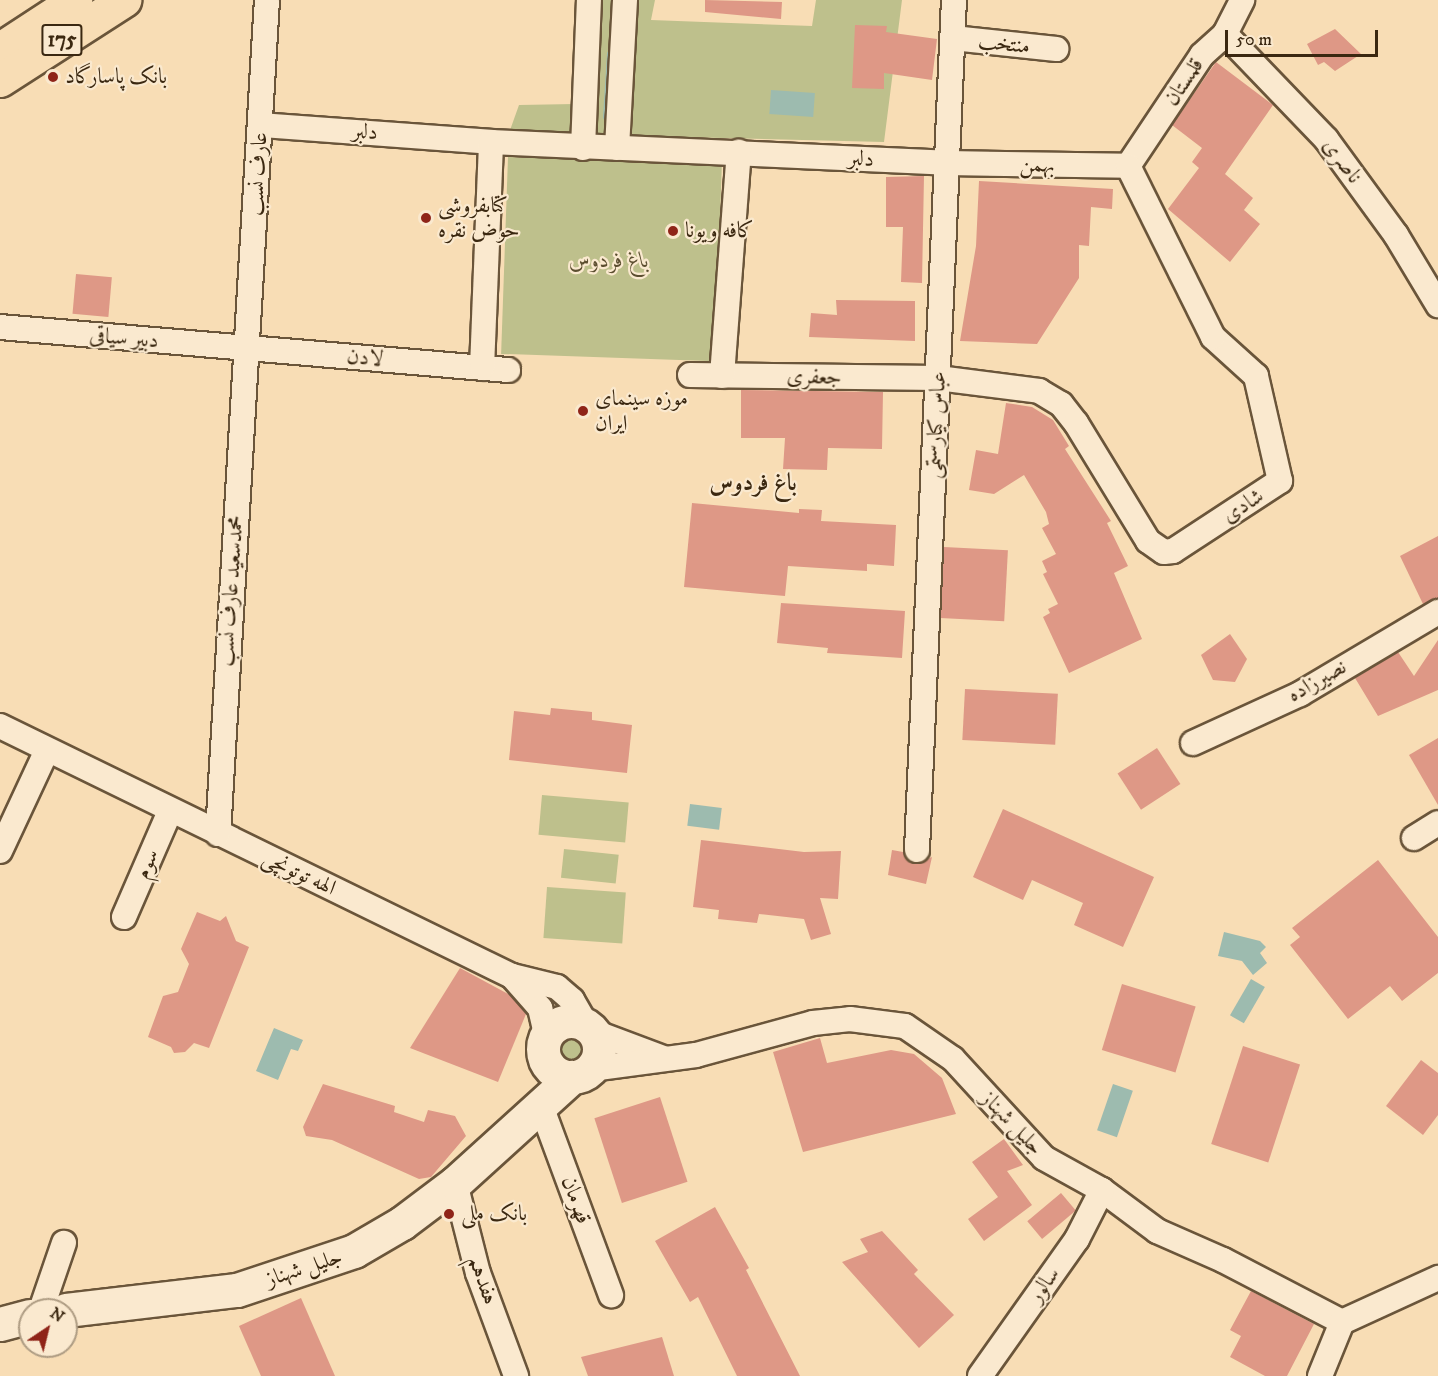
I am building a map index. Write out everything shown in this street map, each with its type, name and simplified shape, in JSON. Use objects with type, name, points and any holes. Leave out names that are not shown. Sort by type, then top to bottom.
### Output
[{"type":"main road","name":"175","points":[[0,49],[75,0]]},
{"type":"main road","name":"175","points":[[0,80],[124,0]]},
{"type":"street","name":"عارف نسب","points":[[247,348],[267,0]]},
{"type":"street","points":[[583,148],[589,0]]},
{"type":"street","points":[[617,148],[625,0]]},
{"type":"street","name":"عباس کیارستمی","points":[[917,850],[954,0]]},
{"type":"street","name":"قلمستان","points":[[1128,166],[1202,55],[1225,34],[1242,0]]},
{"type":"street","name":"ناصری","points":[[1225,34],[1326,139],[1396,235],[1438,305]]},
{"type":"street","name":"منتخب","points":[[953,38],[1056,49]]},
{"type":"street","name":"دلبر","points":[[261,125],[583,148],[739,152],[947,163]]},
{"type":"street","points":[[480,140],[482,368]]},
{"type":"street","points":[[722,376],[739,152]]},
{"type":"street","name":"بهمن","points":[[947,163],[1128,166]]},
{"type":"street","name":"شادی","points":[[938,378],[1039,391],[1061,404],[1148,541],[1164,552],[1173,551],[1280,481],[1256,376],[1213,337],[1128,166]]},
{"type":"street","name":"دبیر سیاقی","points":[[1,334],[247,348]]},
{"type":"street","name":"لادن","points":[[247,348],[508,370]]},
{"type":"street","name":"محمدسعید عارف نسب","points":[[218,834],[247,348]]},
{"type":"street","name":"جعفری","points":[[690,375],[938,378]]},
{"type":"street","name":"نصیرزاده","points":[[1193,743],[1300,694],[1438,612]]},
{"type":"street","name":"الهه توتونچی","points":[[0,726],[512,976],[557,987],[572,1000],[590,1029]]},
{"type":"street","points":[[0,851],[47,750]]},
{"type":"street","name":"سوم","points":[[124,917],[170,811]]},
{"type":"street","points":[[1414,838],[1438,823]]},
{"type":"street","points":[[512,976],[540,1008],[550,1067],[581,1073],[598,1055],[590,1029]]},
{"type":"street","name":"جلیل شهناز","points":[[78,1309],[237,1290],[313,1267],[354,1251],[402,1223],[455,1183],[581,1073],[668,1060],[813,1023],[850,1019],[905,1026],[953,1059],[1044,1158],[1102,1190],[1157,1232],[1223,1260],[1342,1322]]},
{"type":"street","points":[[545,1043],[560,1023],[578,1022],[668,1060]]},
{"type":"street","name":"جلیل شهناز","points":[[505,1139],[545,1043]]},
{"type":"street","name":"قهرمان","points":[[541,1106],[611,1295]]},
{"type":"street","name":"هفدهم","points":[[455,1183],[478,1273],[516,1376]]},
{"type":"street","name":"سالور","points":[[980,1376],[1077,1239],[1102,1190]]},
{"type":"street","points":[[45,1298],[64,1243]]},
{"type":"street","points":[[1320,1376],[1342,1322],[1438,1278]]},
{"type":"street","points":[[0,1324],[18,1319]]},
{"type":"green space","points":[[581,0],[655,0],[651,20],[812,26],[816,0],[902,0],[884,142],[509,133],[519,105],[574,104]]},
{"type":"green space","name":"باغ فردوس","points":[[508,157],[722,164],[715,361],[501,354]]},
{"type":"green space","points":[[542,795],[629,803],[625,842],[539,835]]},
{"type":"green space","points":[[564,849],[619,855],[616,884],[561,878]]},
{"type":"green space","points":[[547,887],[626,893],[622,943],[543,938]]},
{"type":"green space","points":[[570,1026],[585,1033],[592,1048],[585,1063],[570,1070],[555,1063],[548,1048],[555,1033]]},
{"type":"shaded area","points":[[771,90],[815,93],[813,117],[769,114]]},
{"type":"shaded area","points":[[690,804],[722,808],[719,830],[687,826]]},
{"type":"shaded area","points":[[1224,932],[1260,941],[1266,947],[1260,953],[1267,963],[1253,975],[1242,961],[1218,956]]},
{"type":"shaded area","points":[[1251,979],[1265,987],[1244,1023],[1230,1015]]},
{"type":"shaded area","points":[[274,1028],[303,1040],[298,1051],[291,1049],[278,1080],[256,1071]]},
{"type":"shaded area","points":[[1113,1084],[1133,1091],[1117,1137],[1097,1130]]},
{"type":"building","points":[[705,0],[782,2],[781,19],[705,12]]},
{"type":"building","points":[[855,25],[887,26],[886,32],[937,39],[932,80],[884,73],[884,89],[852,88]]},
{"type":"building","points":[[1335,29],[1361,54],[1335,71],[1324,62],[1318,65],[1307,44]]},
{"type":"building","points":[[1216,62],[1273,105],[1225,174],[1253,198],[1244,210],[1260,224],[1230,262],[1168,209],[1199,168],[1192,162],[1202,148],[1172,125]]},
{"type":"building","points":[[924,176],[922,283],[901,282],[903,227],[886,227],[886,177]]},
{"type":"building","points":[[979,181],[1113,189],[1112,209],[1091,207],[1089,246],[1079,245],[1079,278],[1037,344],[960,341],[976,246]]},
{"type":"building","points":[[76,274],[112,277],[108,317],[73,314]]},
{"type":"building","points":[[836,300],[915,301],[915,341],[809,337],[811,313],[837,315]]},
{"type":"building","points":[[741,390],[883,392],[882,449],[828,448],[827,470],[783,469],[785,438],[741,438]]},
{"type":"building","points":[[1006,403],[1032,407],[1053,420],[1069,446],[1065,449],[1111,521],[1107,523],[1128,566],[1114,573],[1142,639],[1069,673],[1043,617],[1050,613],[1048,609],[1058,604],[1043,574],[1047,572],[1042,561],[1056,554],[1042,528],[1049,524],[1046,512],[1024,475],[994,494],[969,490],[976,450],[998,454]]},
{"type":"building","points":[[692,503],[799,513],[799,509],[822,510],[821,521],[896,525],[894,566],[867,564],[867,571],[788,566],[785,596],[684,587]]},
{"type":"building","points":[[1438,536],[1438,598],[1423,604],[1400,556]]},
{"type":"building","points":[[944,547],[1008,550],[1004,621],[940,618]]},
{"type":"building","points":[[781,603],[905,611],[902,658],[827,653],[828,648],[777,643]]},
{"type":"building","points":[[1230,634],[1247,659],[1235,682],[1213,680],[1201,655]]},
{"type":"building","points":[[1438,640],[1438,690],[1378,716],[1355,678],[1398,652],[1414,676]]},
{"type":"building","points":[[965,689],[1058,694],[1055,745],[962,740]]},
{"type":"building","points":[[551,708],[592,712],[592,720],[632,725],[627,773],[509,760],[514,711],[550,715]]},
{"type":"building","points":[[1438,738],[1438,805],[1409,755]]},
{"type":"building","points":[[1157,748],[1180,784],[1141,810],[1118,774]]},
{"type":"building","points":[[1003,809],[1154,877],[1123,947],[1074,925],[1083,903],[1032,880],[1023,900],[973,877]]},
{"type":"building","points":[[701,840],[804,852],[841,851],[838,899],[820,898],[831,934],[811,940],[804,919],[759,914],[757,923],[718,919],[719,910],[693,907]]},
{"type":"building","points":[[892,850],[903,852],[909,862],[916,864],[932,857],[926,884],[888,875]]},
{"type":"building","points":[[1378,860],[1438,937],[1438,973],[1402,1001],[1390,986],[1348,1019],[1290,945],[1300,937],[1292,928]]},
{"type":"building","points":[[197,912],[220,921],[226,916],[236,941],[249,947],[209,1048],[194,1043],[185,1052],[174,1053],[171,1047],[148,1037],[163,996],[178,992],[189,964],[181,949]]},
{"type":"building","points":[[460,968],[510,995],[526,1014],[498,1082],[410,1048]]},
{"type":"building","points":[[1122,984],[1196,1007],[1175,1072],[1102,1050]]},
{"type":"building","points":[[820,1038],[827,1063],[891,1050],[914,1054],[942,1078],[956,1114],[803,1152],[773,1052]]},
{"type":"building","points":[[1243,1046],[1300,1065],[1268,1162],[1211,1144]]},
{"type":"building","points":[[1421,1060],[1438,1073],[1438,1115],[1423,1135],[1386,1106]]},
{"type":"building","points":[[323,1084],[395,1106],[394,1112],[424,1122],[428,1110],[455,1116],[466,1136],[431,1177],[419,1179],[332,1140],[306,1136],[303,1127]]},
{"type":"building","points":[[660,1097],[688,1182],[622,1203],[594,1118]]},
{"type":"building","points":[[1004,1139],[1023,1165],[1007,1171],[1032,1205],[984,1241],[968,1219],[998,1197],[972,1162]]},
{"type":"building","points":[[1061,1193],[1076,1211],[1042,1239],[1027,1221]]},
{"type":"building","points":[[715,1207],[749,1268],[746,1270],[800,1376],[737,1376],[698,1297],[690,1302],[655,1241]]},
{"type":"building","points":[[882,1231],[918,1270],[914,1274],[954,1315],[919,1348],[842,1262],[868,1252],[860,1239]]},
{"type":"building","points":[[1251,1291],[1314,1324],[1287,1376],[1265,1376],[1230,1357],[1241,1336],[1230,1330]]},
{"type":"building","points":[[301,1298],[335,1376],[261,1376],[239,1326]]},
{"type":"building","points":[[662,1337],[674,1376],[588,1376],[581,1357]]},
{"type":"waterway","points":[[606,117],[610,54]]},
{"type":"place","name":"بانک پاسارگاد","points":[[53,77]]},
{"type":"place","name":"کتابفروشی حوض نقره","points":[[426,218]]},
{"type":"place","name":"کافه ویونا","points":[[673,231]]},
{"type":"place","name":"موزه سینمای ایران","points":[[583,411]]},
{"type":"place","name":"بانک ملی","points":[[449,1214]]},
{"type":"district","name":"باغ فردوس","points":[[753,484]]}]
